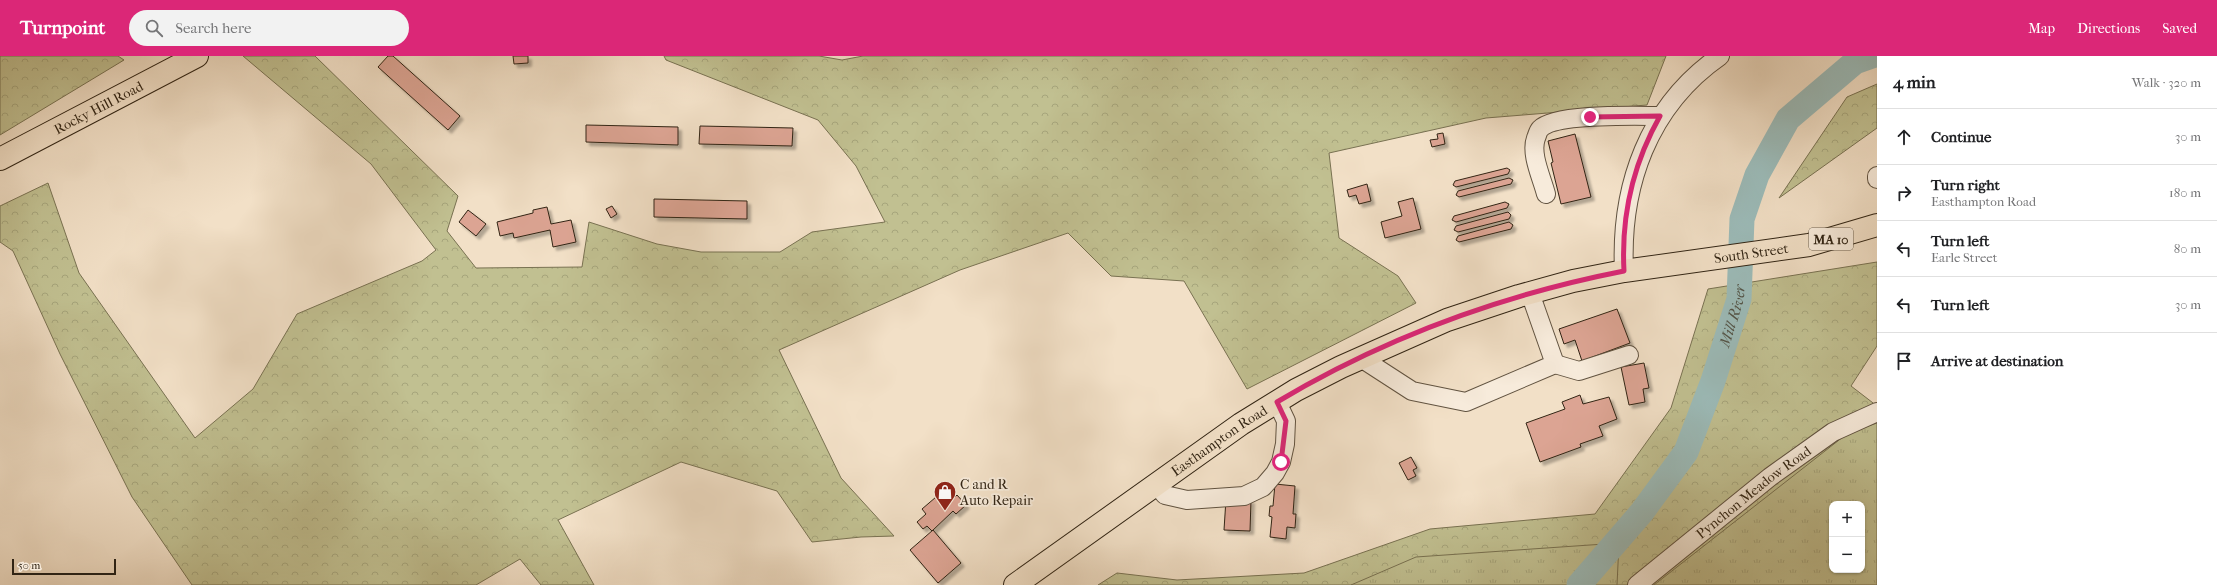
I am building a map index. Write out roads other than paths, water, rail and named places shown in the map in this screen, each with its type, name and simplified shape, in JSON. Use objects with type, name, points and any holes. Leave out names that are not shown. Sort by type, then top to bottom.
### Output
[{"type":"main road","name":"Rocky Hill Road","points":[[0,159],[197,56]]},
{"type":"main road","name":"South Street","points":[[1624,271],[1784,249],[1826,240],[1877,225]]},
{"type":"main road","name":"Easthampton Road","points":[[1015,585],[1240,424],[1277,402],[1361,358],[1447,320],[1530,293],[1573,281],[1624,271]]},
{"type":"street","points":[[1624,271],[1623,231],[1629,195],[1648,136],[1660,116],[1683,88],[1720,56]]},
{"type":"street","points":[[1546,194],[1535,153],[1535,139],[1540,129],[1551,124],[1590,117],[1660,116]]},
{"type":"street","points":[[1530,293],[1555,364]]},
{"type":"street","points":[[1361,358],[1412,391],[1466,402],[1555,364],[1579,371],[1629,355]]},
{"type":"street","points":[[1156,484],[1165,495],[1186,500],[1244,496],[1263,486],[1275,473],[1281,462],[1285,444],[1286,421],[1277,402]]},
{"type":"street","name":"Pynchon Meadow Road","points":[[1637,585],[1770,477],[1833,432],[1877,412]]},
{"type":"waterway","name":"Mill River","points":[[1579,585],[1642,512],[1686,452],[1713,381],[1739,299],[1742,219],[1757,175],[1788,119],[1855,62],[1872,56]]},
{"type":"place","name":"C and R Auto Repair","points":[[945,512]]}]
